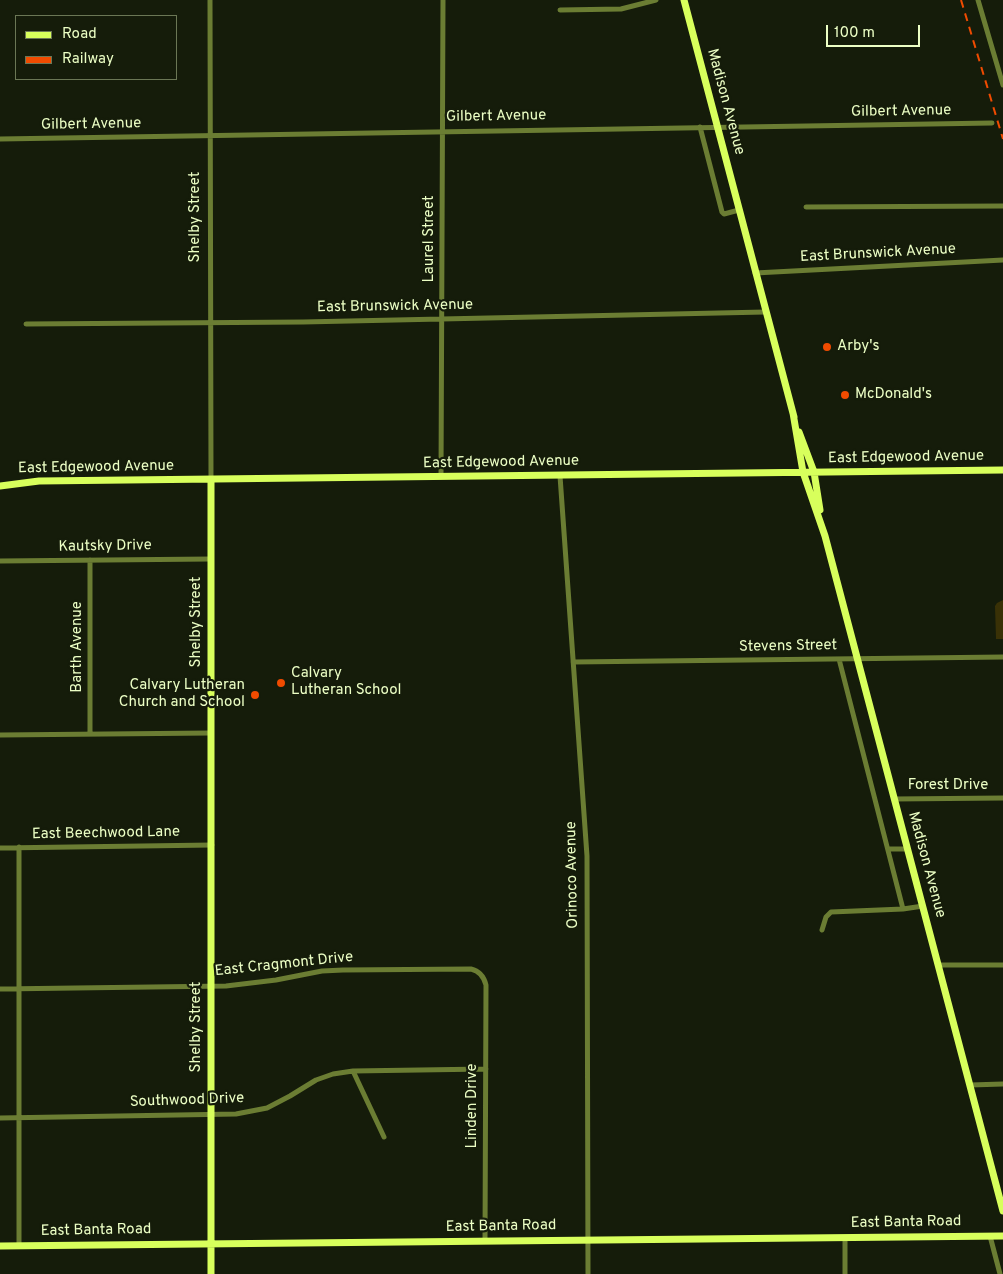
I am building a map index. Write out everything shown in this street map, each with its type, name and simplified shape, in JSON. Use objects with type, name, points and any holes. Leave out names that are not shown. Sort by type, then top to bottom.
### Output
[{"type":"main road","name":"Madison Avenue","points":[[684,0],[793,414],[814,472],[822,526]]},
{"type":"main road","name":"Madison Avenue","points":[[793,414],[803,472],[822,526],[1003,1211]]},
{"type":"main road","name":"East Edgewood Avenue","points":[[0,486],[39,481],[1003,470]]},
{"type":"main road","name":"Shelby Street","points":[[211,480],[211,1274]]},
{"type":"main road","name":"East Banta Road","points":[[0,1246],[1003,1236]]},
{"type":"street","name":"Shelby Street","points":[[210,0],[211,480]]},
{"type":"street","name":"Laurel Street","points":[[441,477],[443,0]]},
{"type":"street","points":[[560,10],[621,9],[656,0]]},
{"type":"street","points":[[978,0],[1003,85]]},
{"type":"street","name":"Gilbert Avenue","points":[[0,139],[992,123]]},
{"type":"street","name":"Madison Avenue","points":[[700,127],[722,212],[724,214],[739,210]]},
{"type":"street","points":[[806,207],[1003,206]]},
{"type":"street","name":"East Brunswick Avenue","points":[[755,273],[1003,260]]},
{"type":"street","name":"East Brunswick Avenue","points":[[26,324],[765,312]]},
{"type":"street","name":"Orinoco Avenue","points":[[560,476],[587,856],[588,1274]]},
{"type":"street","name":"Kautsky Drive","points":[[0,561],[211,559]]},
{"type":"street","name":"Barth Avenue","points":[[90,560],[90,734]]},
{"type":"street","name":"Stevens Street","points":[[573,662],[1003,657]]},
{"type":"street","points":[[839,658],[903,909]]},
{"type":"street","points":[[0,735],[211,733]]},
{"type":"street","name":"Forest Drive","points":[[894,799],[1003,798]]},
{"type":"street","name":"East Beechwood Lane","points":[[0,848],[212,845]]},
{"type":"street","points":[[18,847],[19,1246]]},
{"type":"street","points":[[888,849],[907,849]]},
{"type":"street","points":[[822,930],[826,917],[831,912],[903,909],[923,906]]},
{"type":"street","points":[[938,965],[1003,965]]},
{"type":"street","name":"East Cragmont Drive","points":[[0,989],[250,984],[316,972],[343,970],[471,969],[480,973]]},
{"type":"street","name":"Linden Drive","points":[[480,973],[486,985],[485,1241]]},
{"type":"street","name":"Southwood Drive","points":[[0,1118],[236,1114],[266,1108],[322,1078],[353,1071],[486,1069]]},
{"type":"street","points":[[353,1071],[384,1137]]},
{"type":"street","points":[[970,1085],[1003,1084]]},
{"type":"street","points":[[990,1236],[1000,1274]]},
{"type":"street","points":[[845,1238],[845,1274]]},
{"type":"shaded area","points":[[1003,600],[1003,639],[996,639],[995,606]]},
{"type":"railway","points":[[961,0],[1003,139]]},
{"type":"place","name":"Arby's","points":[[827,347]]},
{"type":"place","name":"McDonald's","points":[[845,395]]},
{"type":"place","name":"Calvary Lutheran School","points":[[281,683]]},
{"type":"place","name":"Calvary Lutheran Church and School","points":[[255,695]]}]
